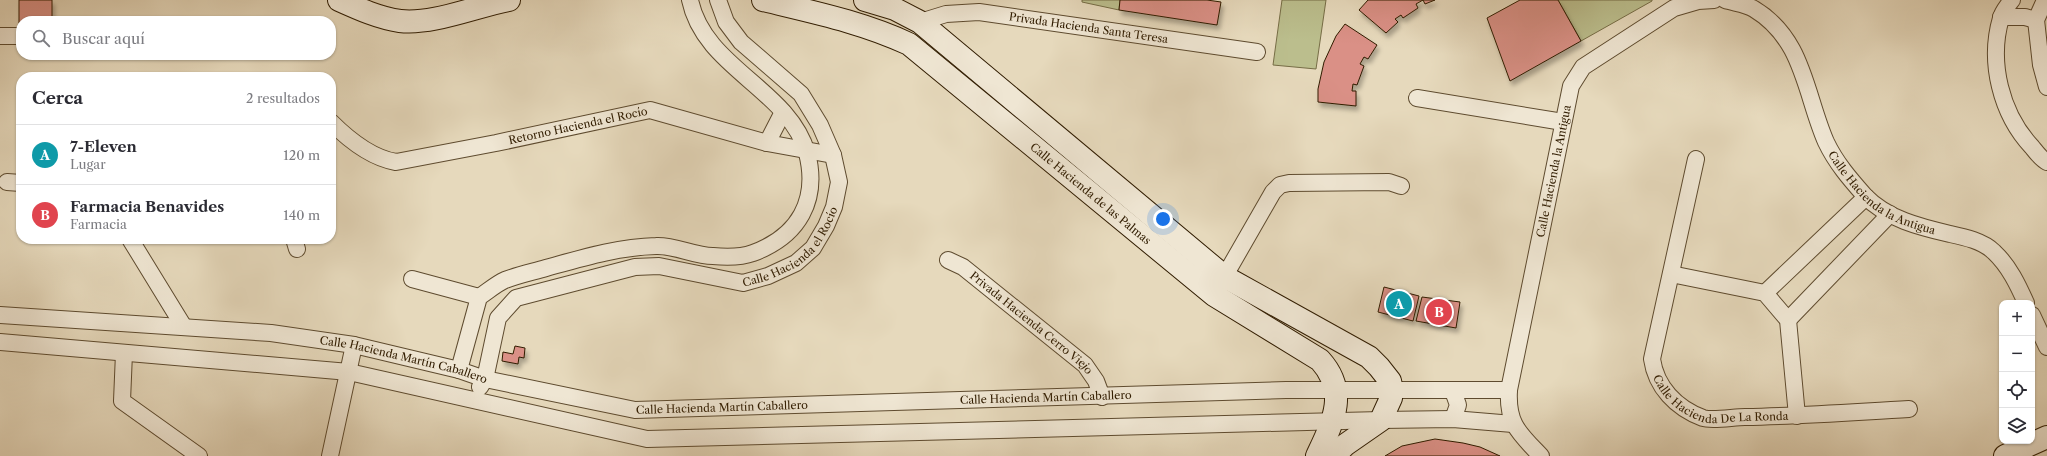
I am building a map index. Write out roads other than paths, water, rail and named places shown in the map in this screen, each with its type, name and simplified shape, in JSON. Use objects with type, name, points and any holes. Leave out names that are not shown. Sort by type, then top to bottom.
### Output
[{"type":"main road","points":[[339,0],[366,13],[401,21],[434,19],[509,0]]},
{"type":"main road","name":"Calle Hacienda de las Palmas","points":[[762,0],[860,24],[885,33],[908,44],[1025,140],[1320,360],[1330,371],[1337,390],[1333,422],[1317,456]]},
{"type":"main road","name":"Calle Hacienda de las Palmas","points":[[865,0],[895,9],[920,22],[1041,122],[1220,286],[1369,357],[1386,374],[1390,381],[1392,390]]},
{"type":"main road","points":[[1025,140],[1041,122]]},
{"type":"main road","points":[[1334,456],[1344,445],[1381,420],[1386,410],[1392,390]]},
{"type":"main road","points":[[2005,456],[2047,437]]},
{"type":"street","name":"Calle Hacienda el Rocío","points":[[479,297],[504,281],[600,253],[658,246],[712,256],[752,254],[782,238],[800,220],[811,192],[812,174],[806,151],[797,130],[783,112],[725,59],[705,35],[691,7],[690,0]]},
{"type":"street","name":"Calle Hacienda el Rocío","points":[[485,379],[498,318],[516,298],[635,268],[659,266],[743,283],[768,276],[796,263],[813,248],[826,226],[834,207],[838,182],[833,154],[820,125],[801,94],[741,42],[726,22],[718,0]]},
{"type":"street","name":"Calle Hacienda la Antigua","points":[[1513,424],[1510,413],[1509,390],[1571,86],[1583,67],[1674,8],[1698,1],[1714,0]]},
{"type":"street","name":"Calle Hacienda la Antigua","points":[[1725,0],[1754,8],[1774,24],[1792,47],[1826,142],[1840,168],[1866,197],[1877,207],[1916,226],[1971,239],[1993,251],[2006,265],[2024,300]]},
{"type":"street","points":[[2012,0],[2001,17],[1996,43],[1997,71],[2002,95],[2010,117],[2022,137],[2046,160]]},
{"type":"street","points":[[2045,0],[2036,20],[2041,65],[2047,87]]},
{"type":"street","name":"Privada Hacienda Santa Teresa","points":[[920,22],[946,14],[979,12],[1257,52]]},
{"type":"street","points":[[2001,17],[2025,17],[2036,20]]},
{"type":"street","points":[[0,36],[16,36]]},
{"type":"street","points":[[725,59],[741,42]]},
{"type":"street","points":[[740,72],[755,54]]},
{"type":"street","points":[[1417,98],[1563,122]]},
{"type":"street","name":"Retorno Hacienda el Rocío","points":[[336,126],[363,148],[380,158],[396,162],[496,143],[650,110],[767,143],[806,151],[833,154]]},
{"type":"street","points":[[767,143],[783,112]]},
{"type":"street","name":"Calle Hacienda De La Ronda","points":[[1696,159],[1652,359],[1654,372],[1661,387],[1680,405],[1704,418],[1797,416],[1908,409]]},
{"type":"street","points":[[1220,286],[1273,192],[1280,185],[1289,183],[1389,182],[1401,186]]},
{"type":"street","points":[[1765,293],[1866,197]]},
{"type":"street","points":[[1671,274],[1765,293],[1788,320],[1890,214]]},
{"type":"street","points":[[133,244],[184,327]]},
{"type":"street","name":"Privada Hacienda Cerro Viejo","points":[[948,260],[963,267],[1085,365],[1096,382],[1102,397]]},
{"type":"street","points":[[412,279],[479,297],[459,370]]},
{"type":"street","name":"Calle Hacienda Martín Caballero","points":[[0,315],[271,333],[354,346],[459,370],[485,379],[635,410],[1337,390],[1509,390]]},
{"type":"street","name":"Calle Hacienda De La Ronda","points":[[1788,320],[1797,416]]},
{"type":"street","points":[[2035,321],[2047,347]]},
{"type":"street","points":[[0,342],[349,372],[647,439],[1453,419],[1513,424],[1541,456]]},
{"type":"street","points":[[330,456],[354,346]]},
{"type":"street","points":[[124,352],[122,401],[199,456]]},
{"type":"street","points":[[414,387],[477,393],[485,379]]},
{"type":"street","points":[[1453,391],[1458,405],[1453,419]]},
{"type":"place","name":"7-Eleven","points":[[1399,304]]},
{"type":"place","name":"Farmacia Benavides","points":[[1439,312]]}]
